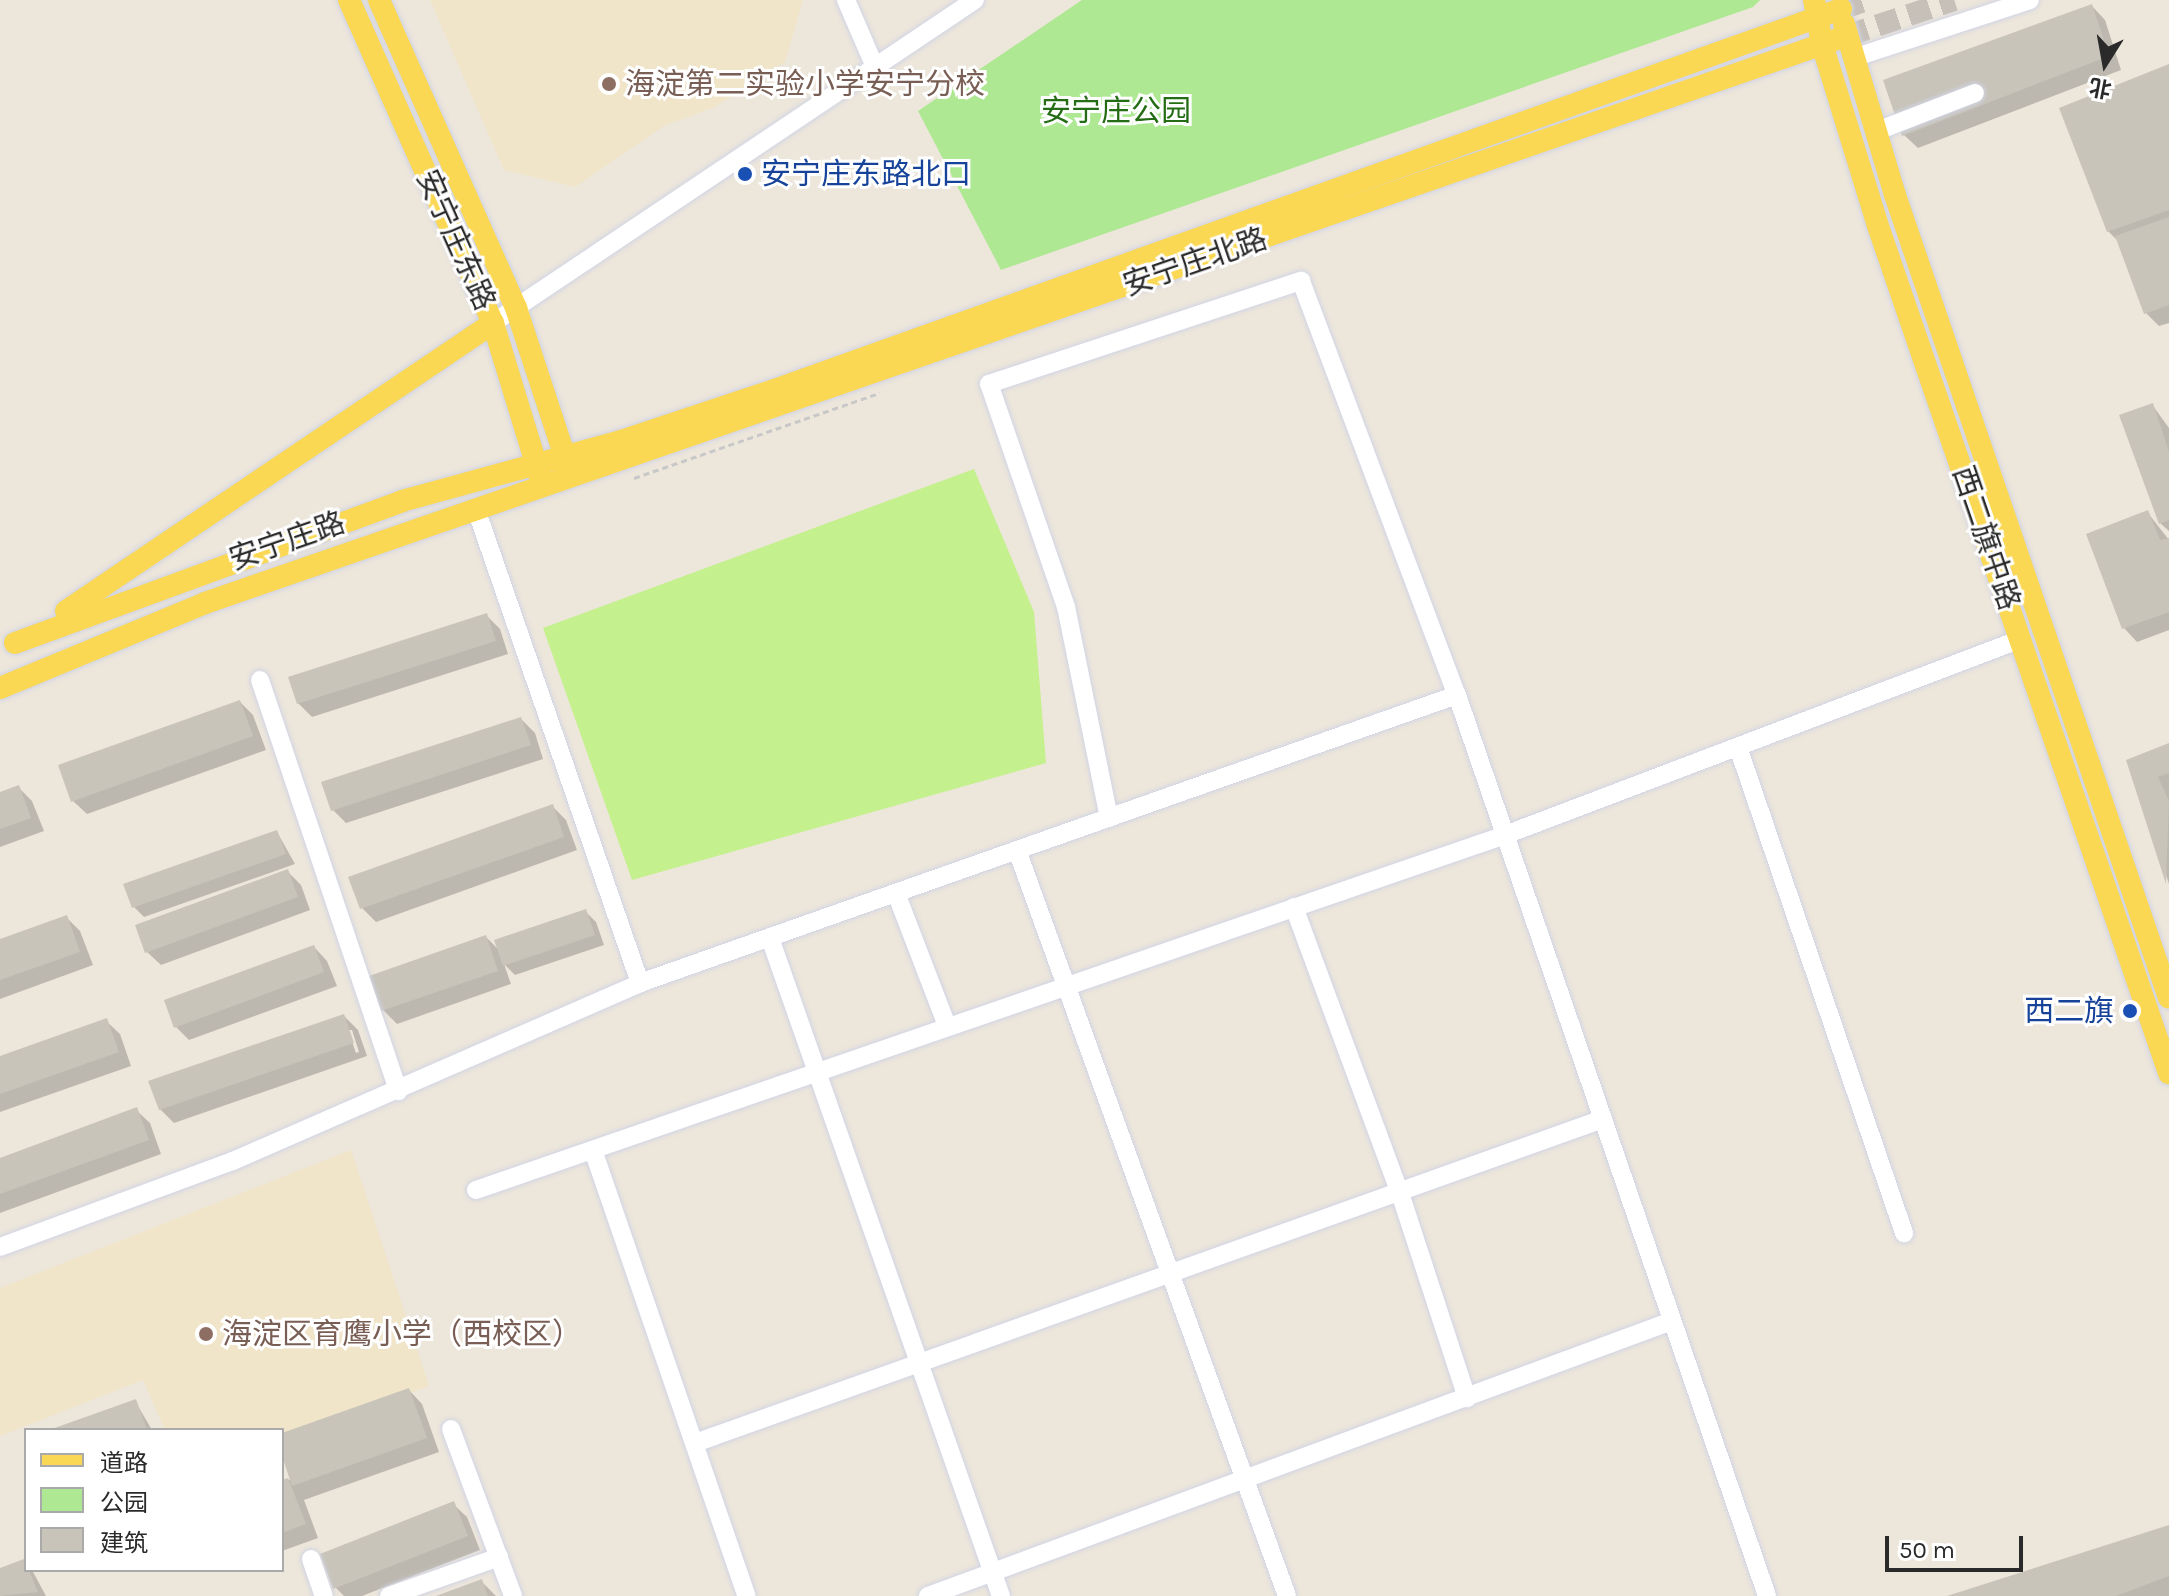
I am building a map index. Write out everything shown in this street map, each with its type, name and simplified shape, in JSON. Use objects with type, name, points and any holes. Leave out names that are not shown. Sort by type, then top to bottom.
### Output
[{"type":"main road","name":"安宁庄东路","points":[[349,0],[493,323],[539,476]]},
{"type":"main road","name":"安宁庄东路","points":[[379,0],[516,308],[568,467]]},
{"type":"main road","name":"西二旗中路","points":[[1840,4],[1846,36],[1877,131],[2169,998]]},
{"type":"main road","name":"安宁庄北路","points":[[568,467],[1816,8],[1840,4]]},
{"type":"main road","name":"西二旗中路","points":[[1816,8],[1822,44],[1878,226],[2169,1073]]},
{"type":"main road","name":"安宁庄北路","points":[[539,476],[1846,36]]},
{"type":"main road","name":"安宁庄路","points":[[7,647],[125,575],[493,323]]},
{"type":"main road","name":"安宁庄路","points":[[7,647],[402,501],[539,476]]},
{"type":"main road","name":"安宁庄路","points":[[0,688],[140,627],[476,509],[539,476]]},
{"type":"street","points":[[846,0],[875,67]]},
{"type":"street","points":[[493,323],[975,0]]},
{"type":"street","points":[[1853,58],[2030,0]]},
{"type":"street","points":[[1877,131],[1975,93]]},
{"type":"street","points":[[1109,818],[1066,607],[989,384],[1301,281],[1457,695],[1767,1596]]},
{"type":"street","points":[[476,509],[640,983]]},
{"type":"street","points":[[476,1190],[1505,835],[2021,639]]},
{"type":"street","points":[[260,680],[398,1091]]},
{"type":"street","points":[[0,1247],[233,1161],[640,983],[1457,695]]},
{"type":"street","points":[[1738,747],[1904,1233]]},
{"type":"street","points":[[1017,850],[1287,1596]]},
{"type":"street","points":[[896,893],[947,1026]]},
{"type":"street","points":[[1294,907],[1400,1193],[1467,1398]]},
{"type":"street","points":[[770,938],[1001,1596]]},
{"type":"street","points":[[695,1443],[1171,1276],[1603,1119]]},
{"type":"street","points":[[593,1150],[747,1596]]},
{"type":"street","points":[[928,1596],[1672,1321]]},
{"type":"street","points":[[451,1429],[513,1596]]},
{"type":"street","points":[[389,1596],[499,1557]]},
{"type":"street","points":[[311,1559],[324,1596]]},
{"type":"shaded area","name":"海淀第二实验小学安宁分校","points":[[430,0],[803,0],[785,62],[715,107],[664,126],[575,187],[504,170]]},
{"type":"shaded area","name":"海淀区育鹰小学（西校区）","points":[[351,1150],[429,1386],[284,1441],[284,1428],[164,1428],[143,1380],[0,1436],[0,1288]]},
{"type":"green space","name":"安宁庄公园","points":[[1082,0],[1760,0],[1753,7],[1001,270],[918,111]]},
{"type":"green space","points":[[974,469],[1034,612],[1046,763],[632,880],[543,628]]},
{"type":"building","points":[[2092,4],[2109,56],[1902,136],[1883,80]]},
{"type":"building","points":[[2169,64],[2169,210],[2107,232],[2059,108]]},
{"type":"building","points":[[2169,217],[2169,305],[2144,314],[2115,236]]},
{"type":"building","points":[[2153,403],[2169,452],[2169,520],[2159,524],[2119,415]]},
{"type":"building","points":[[2148,510],[2160,540],[2169,538],[2169,612],[2122,629],[2086,534]]},
{"type":"building","points":[[487,613],[496,641],[297,704],[288,677]]},
{"type":"building","points":[[240,700],[253,736],[71,802],[58,765]]},
{"type":"building","points":[[521,717],[531,745],[331,811],[321,782]]},
{"type":"building","points":[[2169,743],[2169,773],[2158,777],[2169,801],[2166,884],[2126,760]]},
{"type":"building","points":[[19,785],[31,818],[0,829],[0,792]]},
{"type":"building","points":[[553,804],[564,837],[360,909],[348,877]]},
{"type":"building","points":[[277,830],[286,854],[132,908],[123,884]]},
{"type":"building","points":[[288,869],[298,897],[145,953],[135,925]]},
{"type":"building","points":[[586,909],[595,935],[503,966],[494,940]]},
{"type":"building","points":[[67,915],[80,952],[0,980],[0,939]]},
{"type":"building","points":[[486,935],[498,971],[381,1011],[369,976]]},
{"type":"building","points":[[314,945],[324,972],[174,1028],[164,1000]]},
{"type":"building","points":[[344,1014],[354,1043],[159,1110],[148,1081]]},
{"type":"building","points":[[107,1018],[119,1052],[0,1094],[0,1056]]},
{"type":"building","points":[[137,1107],[149,1140],[0,1194],[0,1158]]},
{"type":"building","points":[[409,1388],[427,1438],[292,1486],[284,1462],[284,1432]]},
{"type":"building","points":[[136,1399],[146,1428],[55,1428]]},
{"type":"building","points":[[288,1478],[306,1524],[284,1532],[284,1479]]},
{"type":"building","points":[[454,1501],[468,1536],[333,1589],[320,1554]]},
{"type":"building","points":[[2169,1525],[2169,1576],[2116,1596],[1947,1596]]},
{"type":"building","points":[[24,1559],[24,1572],[30,1572],[38,1592],[0,1596],[0,1568]]},
{"type":"building","points":[[482,1579],[488,1596],[436,1596]]},
{"type":"tunnel","points":[[1841,9],[1867,0]]},
{"type":"tunnel","points":[[1846,36],[1954,0]]},
{"type":"place","name":"海淀第二实验小学安宁分校","points":[[609,84]]},
{"type":"place","name":"安宁庄东路北口","points":[[745,174]]},
{"type":"place","name":"西二旗","points":[[2130,1011]]},
{"type":"place","name":"海淀区育鹰小学（西校区）","points":[[206,1334]]}]
